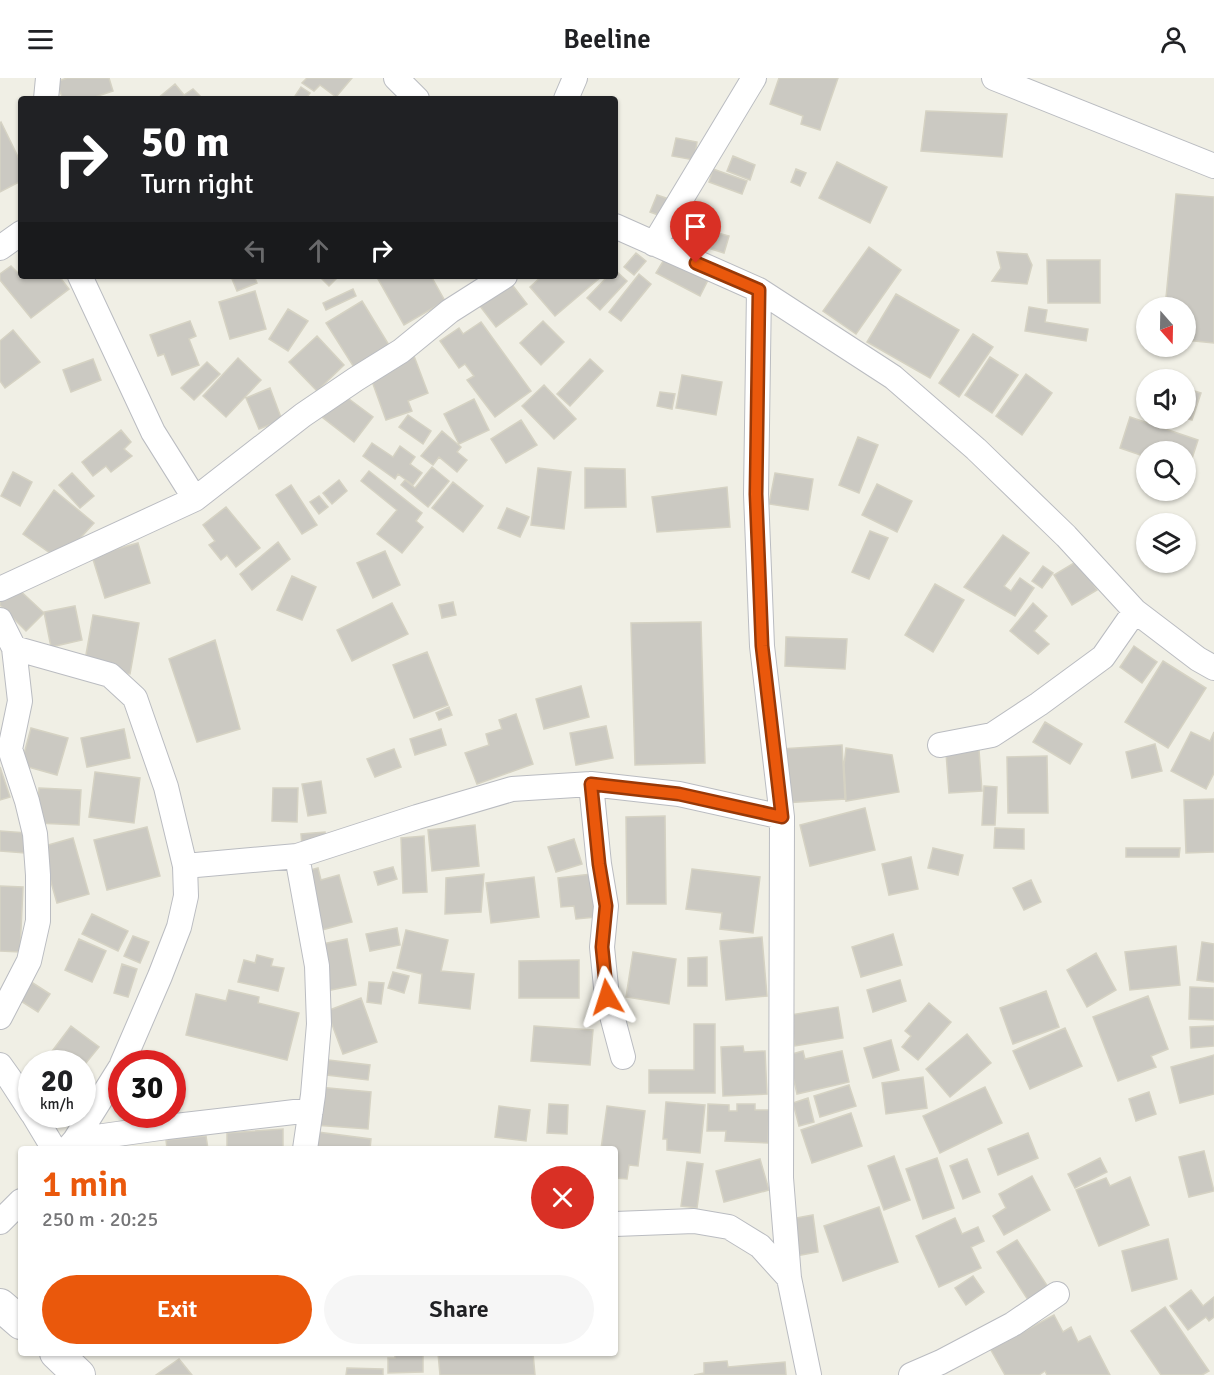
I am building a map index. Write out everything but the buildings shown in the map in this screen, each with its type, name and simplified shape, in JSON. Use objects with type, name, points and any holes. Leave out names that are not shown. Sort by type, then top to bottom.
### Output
[{"type":"street","points":[[46,96],[48,78]]},
{"type":"street","points":[[396,78],[414,96]]},
{"type":"street","points":[[567,96],[575,78]]},
{"type":"street","points":[[654,244],[754,78]]},
{"type":"street","points":[[994,78],[1214,166]]},
{"type":"street","points":[[618,227],[759,290],[893,377],[976,448],[1066,536],[1135,611],[1198,659],[1214,668]]},
{"type":"street","points":[[0,248],[18,235]]},
{"type":"street","points":[[81,279],[153,432],[195,499]]},
{"type":"street","points":[[0,589],[195,499],[303,415],[401,351],[450,311],[500,279]]},
{"type":"street","points":[[759,290],[756,494],[762,646],[782,817],[781,1178],[789,1278],[809,1375]]},
{"type":"street","points":[[940,745],[992,735],[1039,704],[1102,657],[1135,611]]},
{"type":"street","points":[[0,620],[15,648],[20,701],[10,749],[35,834],[38,875],[38,921],[29,961],[0,1017]]},
{"type":"street","points":[[15,648],[110,675],[135,698],[166,787],[185,866],[186,896],[179,927],[128,1050]]},
{"type":"street","points":[[0,717],[20,701]]},
{"type":"street","points":[[185,866],[297,856],[512,789],[591,784],[679,794],[782,817]]},
{"type":"street","points":[[591,784],[599,864],[606,906],[602,947],[607,997],[623,1057]]},
{"type":"street","points":[[297,856],[317,966],[319,1024],[313,1095],[305,1146]]},
{"type":"street","points":[[0,1065],[18,1091]]},
{"type":"street","points":[[65,1146],[108,1084]]},
{"type":"street","points":[[65,1146],[156,1128],[311,1110]]},
{"type":"street","points":[[46,1128],[65,1146]]},
{"type":"street","points":[[0,1222],[18,1204]]},
{"type":"street","points":[[618,1224],[694,1221],[729,1227],[760,1246],[789,1278]]},
{"type":"street","points":[[911,1375],[1013,1324],[1057,1294]]},
{"type":"street","points":[[0,1305],[18,1320]]},
{"type":"street","points":[[59,1356],[79,1375]]},
{"type":"route","points":[[607,997],[602,947],[606,906],[599,864],[591,784],[679,794],[782,817],[762,646],[756,494],[759,290],[696,263]]}]
